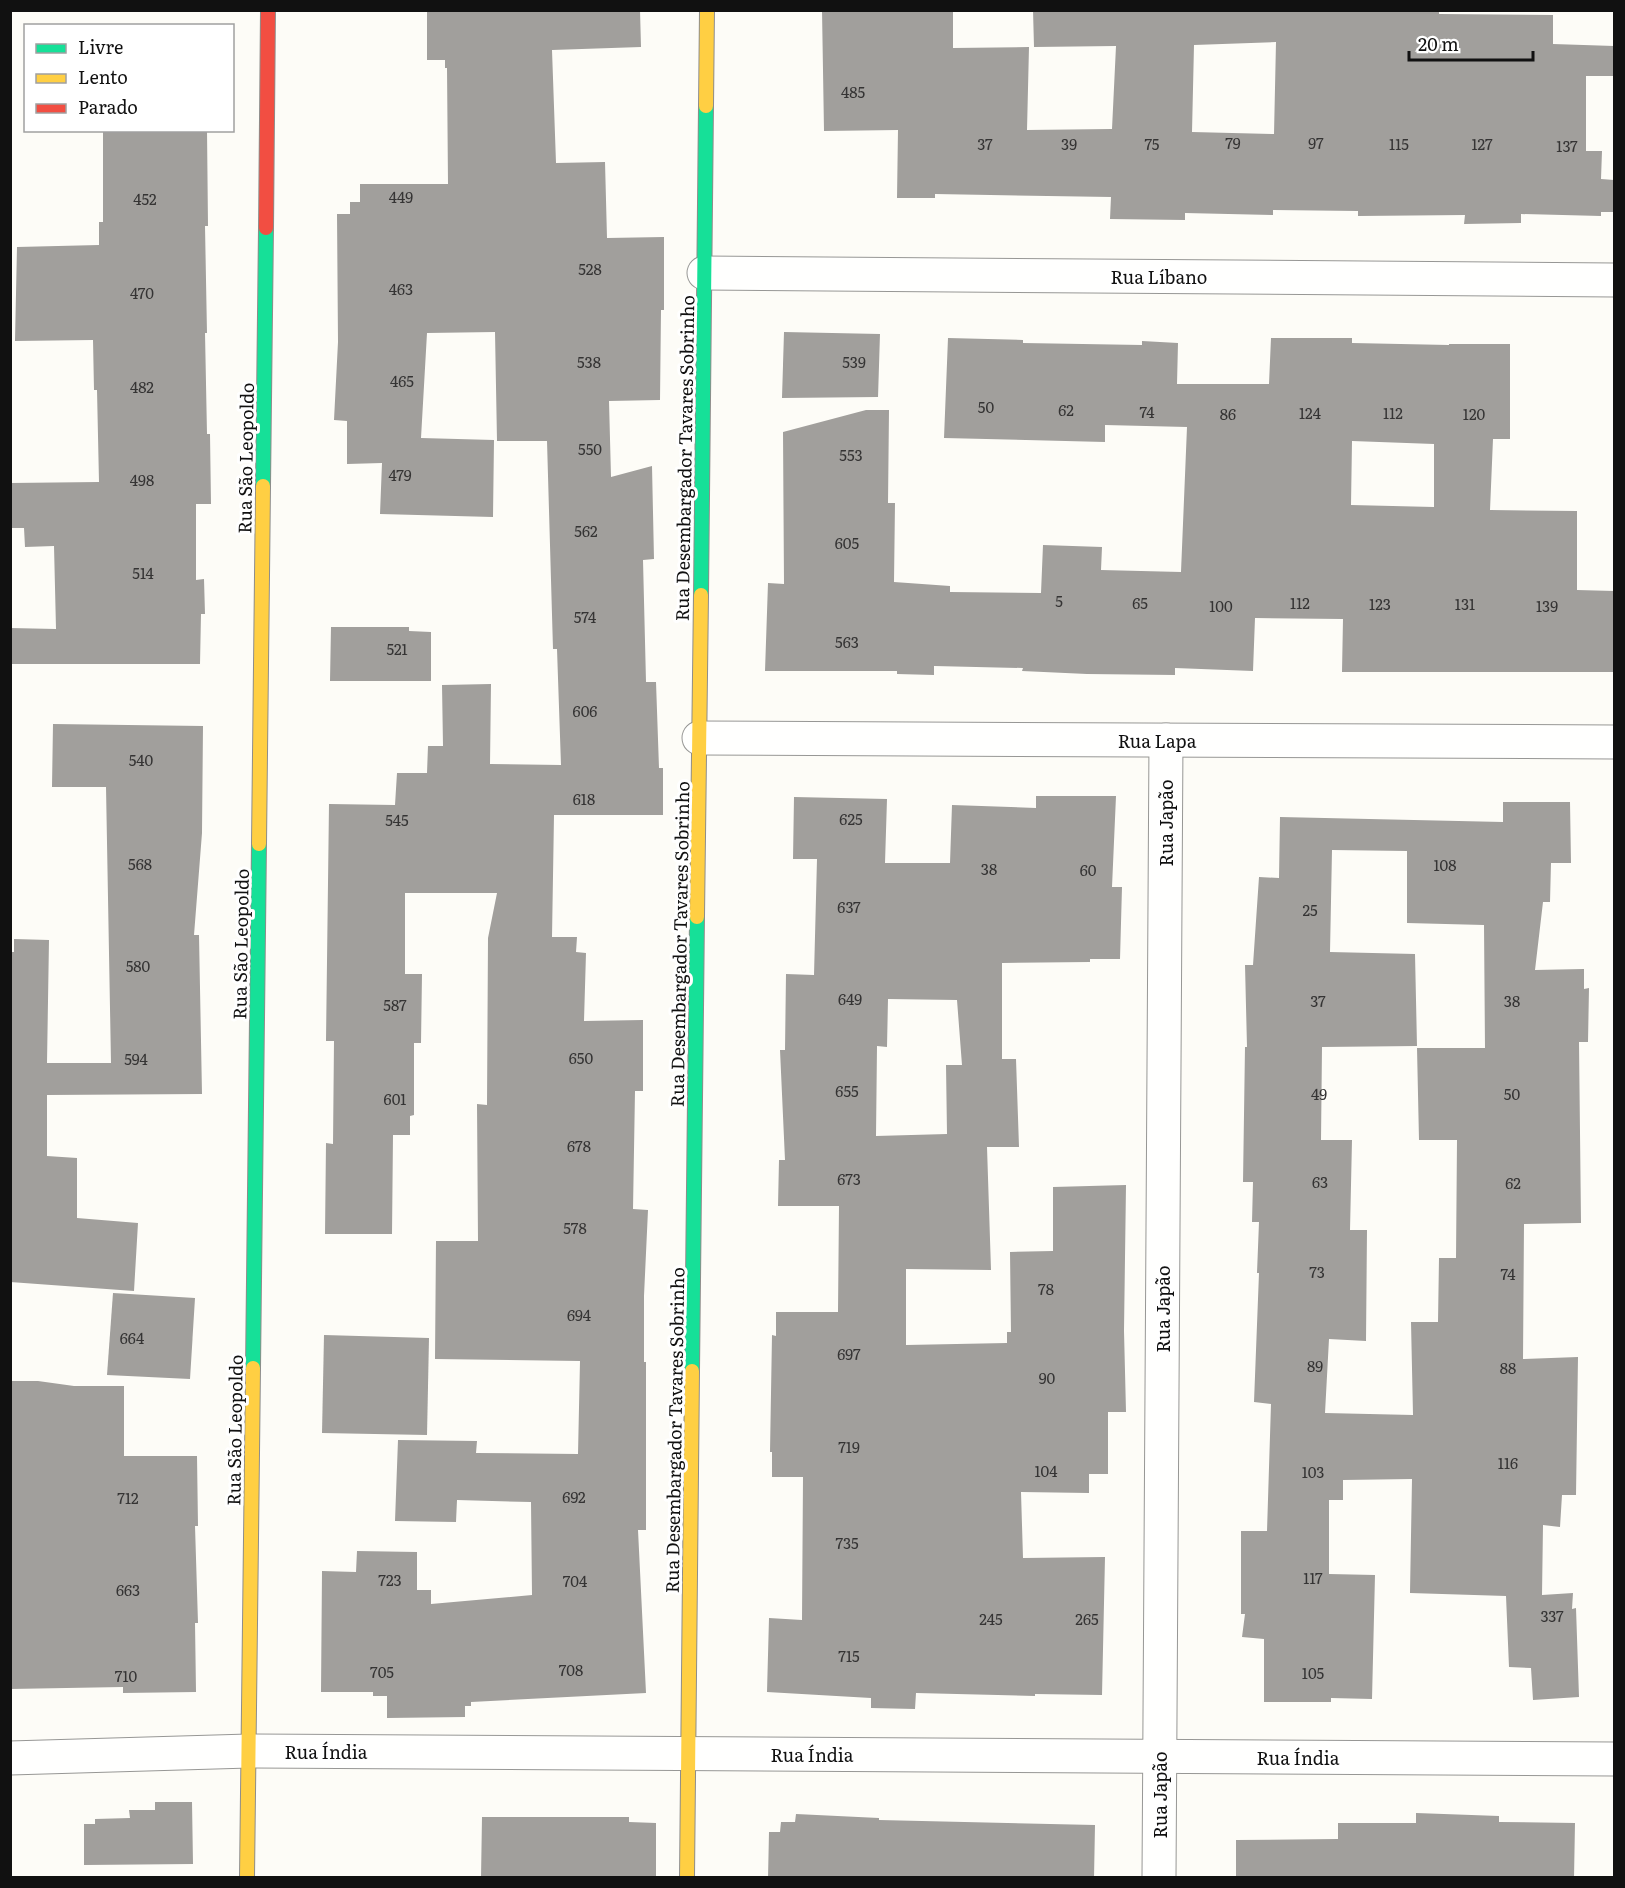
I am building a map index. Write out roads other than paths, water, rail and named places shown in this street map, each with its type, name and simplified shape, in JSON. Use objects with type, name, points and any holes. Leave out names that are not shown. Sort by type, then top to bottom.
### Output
[{"type":"street","name":"Rua São Leopoldo","points":[[247,1878],[268,10]]},
{"type":"street","name":"Rua Desembargador Tavares Sobrinho","points":[[687,1878],[707,10]]},
{"type":"street","name":"Rua Líbano","points":[[704,273],[1614,280]]},
{"type":"street","name":"Rua Lapa","points":[[699,738],[1614,742]]},
{"type":"street","name":"Rua Japão","points":[[1159,1878],[1166,740]]},
{"type":"street","name":"Rua Índia","points":[[10,1758],[249,1751],[1614,1759]]}]
